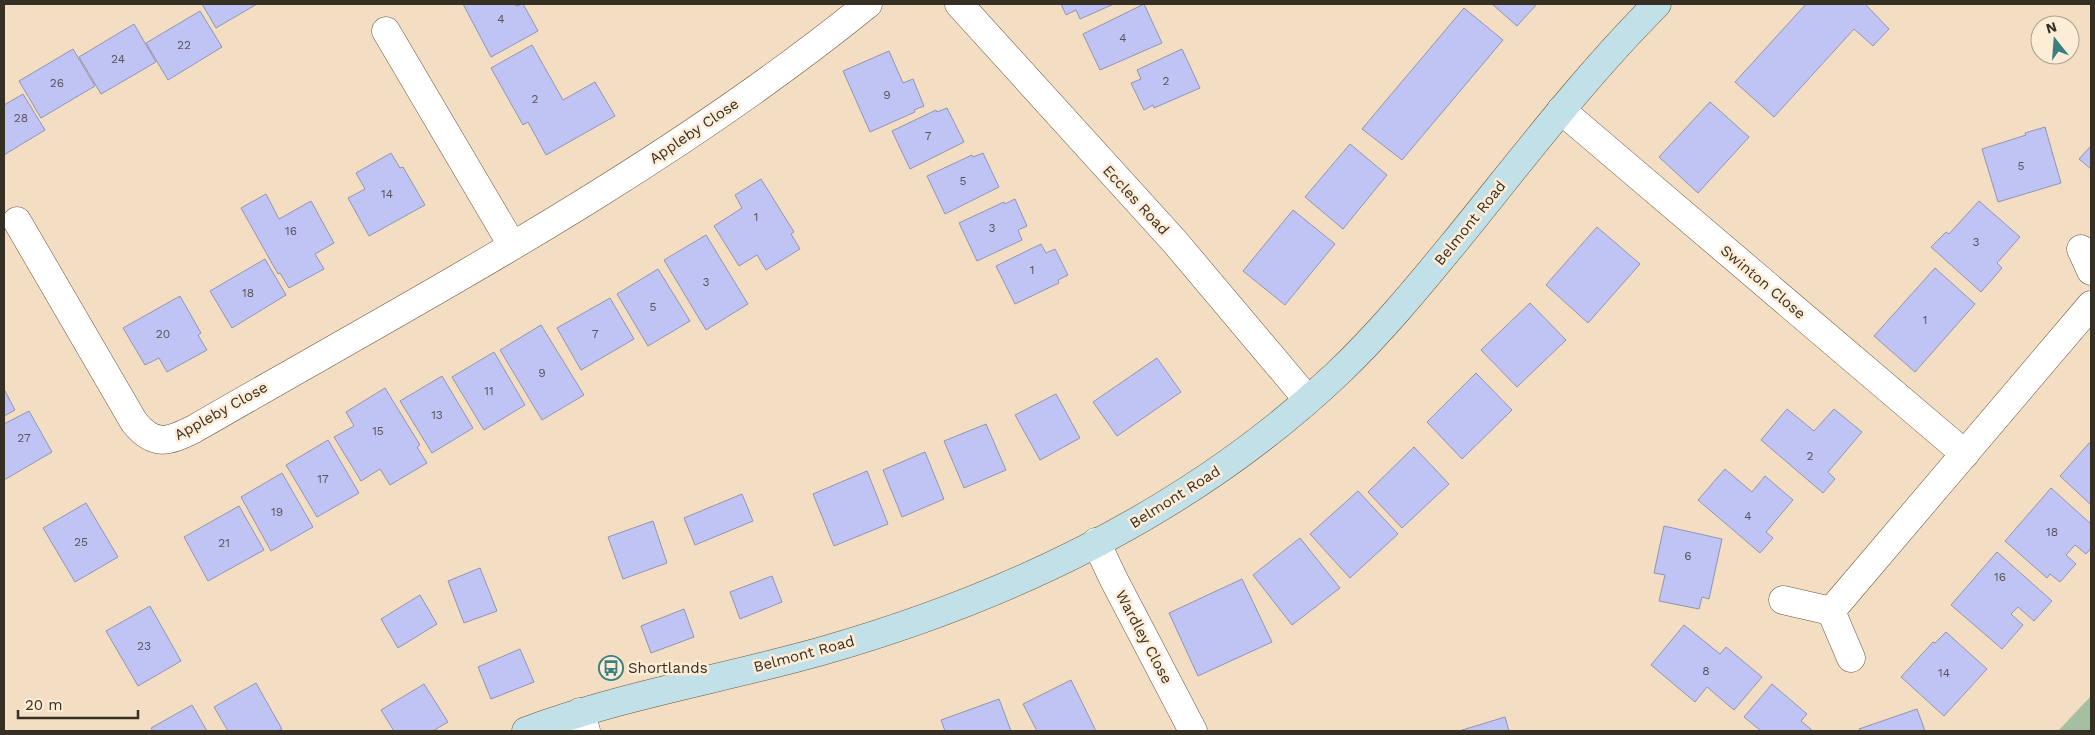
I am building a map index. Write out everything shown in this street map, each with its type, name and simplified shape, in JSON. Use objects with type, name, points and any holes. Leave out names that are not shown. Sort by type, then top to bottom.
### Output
[{"type":"street","name":"Appleby Close","points":[[16,221],[134,422],[142,432],[155,440],[161,441],[180,436],[512,245],[690,136],[868,4]]},
{"type":"street","name":"Eccles Road","points":[[958,4],[1175,242],[1308,400]]},
{"type":"street","name":"Belmont Road","points":[[526,731],[583,722],[819,652],[957,606],[1001,588],[1096,542],[1144,518],[1188,491],[1258,442],[1308,400],[1371,340],[1426,277],[1561,110],[1656,4]]},
{"type":"street","points":[[386,31],[512,245]]},
{"type":"street","name":"Swinton Close","points":[[1561,110],[1965,454]]},
{"type":"street","points":[[1831,610],[2091,306]]},
{"type":"street","name":"Wardley Close","points":[[1096,542],[1193,731]]},
{"type":"street","points":[[1783,600],[1831,610]]},
{"type":"street","points":[[1831,610],[1851,658]]},
{"type":"green space","points":[[2091,696],[2091,731],[2058,731]]},
{"type":"building","points":[[202,4],[257,4],[216,28]]},
{"type":"building","points":[[463,4],[515,4],[516,6],[523,4],[538,31],[491,57]]},
{"type":"building","points":[[1061,4],[1114,4],[1080,19],[1076,10],[1066,15]]},
{"type":"building","points":[[1144,4],[1162,43],[1100,70],[1083,34]]},
{"type":"building","points":[[1492,4],[1537,4],[1517,26]]},
{"type":"building","points":[[1806,4],[1865,4],[1889,29],[1873,46],[1854,29],[1774,117],[1735,82]]},
{"type":"building","points":[[1464,8],[1503,40],[1402,160],[1362,129]]},
{"type":"building","points":[[200,11],[222,47],[168,80],[146,43]]},
{"type":"building","points":[[134,24],[156,62],[101,94],[79,57]]},
{"type":"building","points":[[532,45],[563,100],[595,82],[615,116],[546,155],[528,122],[523,125],[491,68]]},
{"type":"building","points":[[73,49],[95,86],[41,118],[19,81]]},
{"type":"building","points":[[1182,49],[1200,88],[1154,108],[1153,105],[1144,110],[1131,83],[1141,79],[1137,70]]},
{"type":"building","points":[[889,51],[903,83],[913,79],[924,106],[914,110],[915,112],[870,132],[843,71]]},
{"type":"building","points":[[23,94],[45,130],[4,155],[4,105]]},
{"type":"building","points":[[1710,102],[1749,137],[1698,193],[1659,157]]},
{"type":"building","points":[[947,108],[964,142],[910,169],[892,131],[936,110],[937,112]]},
{"type":"building","points":[[2045,127],[2061,183],[1998,202],[1982,149]]},
{"type":"building","points":[[1350,144],[1387,175],[1343,229],[1305,197]]},
{"type":"building","points":[[2091,146],[2091,169],[2079,159]]},
{"type":"building","points":[[391,153],[400,168],[403,167],[425,205],[369,236],[348,198],[365,189],[356,173]]},
{"type":"building","points":[[983,153],[999,187],[945,214],[927,176],[972,155],[973,157]]},
{"type":"building","points":[[761,179],[794,232],[791,234],[800,249],[766,270],[757,255],[739,266],[714,226],[742,208],[735,195]]},
{"type":"building","points":[[266,194],[279,219],[311,201],[334,243],[315,254],[324,269],[289,288],[280,273],[278,274],[241,208]]},
{"type":"building","points":[[1015,199],[1027,226],[1018,230],[1022,240],[977,261],[959,223],[1004,202],[1005,204]]},
{"type":"building","points":[[1979,201],[2020,237],[1997,263],[2002,268],[1981,292],[1931,247],[1946,232],[1949,234]]},
{"type":"building","points":[[1293,210],[1335,244],[1285,305],[1243,271]]},
{"type":"building","points":[[1597,227],[1640,264],[1588,323],[1546,285]]},
{"type":"building","points":[[706,235],[748,304],[706,330],[664,260]]},
{"type":"building","points":[[1041,244],[1046,253],[1055,249],[1068,275],[1058,280],[1059,283],[1015,304],[996,266]]},
{"type":"building","points":[[265,259],[286,295],[232,328],[210,291]]},
{"type":"building","points":[[1935,268],[1975,304],[1915,372],[1874,336]]},
{"type":"building","points":[[658,269],[690,321],[648,346],[617,294]]},
{"type":"building","points":[[180,296],[201,333],[198,335],[207,350],[167,372],[159,358],[145,365],[123,328]]},
{"type":"building","points":[[610,298],[634,339],[581,370],[557,328]]},
{"type":"building","points":[[1530,303],[1566,340],[1517,387],[1481,350]]},
{"type":"building","points":[[541,325],[584,395],[542,420],[500,350]]},
{"type":"building","points":[[494,352],[525,405],[484,430],[452,377]]},
{"type":"building","points":[[1157,358],[1181,392],[1117,436],[1093,402]]},
{"type":"building","points":[[1476,373],[1512,410],[1462,459],[1427,422]]},
{"type":"building","points":[[442,376],[473,428],[432,453],[400,401]]},
{"type":"building","points":[[385,388],[420,445],[417,447],[427,463],[390,485],[380,469],[361,481],[334,437],[354,426],[346,412]]},
{"type":"building","points":[[4,389],[15,410],[4,416]]},
{"type":"building","points":[[1056,394],[1080,438],[1040,460],[1015,415]]},
{"type":"building","points":[[1787,409],[1814,431],[1834,409],[1862,432],[1828,472],[1835,479],[1823,493],[1761,440]]},
{"type":"building","points":[[29,411],[52,452],[4,480],[4,424]]},
{"type":"building","points":[[986,424],[1006,470],[964,488],[944,441]]},
{"type":"building","points":[[328,440],[359,493],[317,517],[286,465]]},
{"type":"building","points":[[2091,441],[2091,505],[2060,476]]},
{"type":"building","points":[[1414,447],[1449,484],[1402,528],[1368,492]]},
{"type":"building","points":[[925,452],[944,499],[902,517],[883,470]]},
{"type":"building","points":[[1725,469],[1752,492],[1765,476],[1793,500],[1766,532],[1773,538],[1760,553],[1698,500]]},
{"type":"building","points":[[867,471],[888,524],[834,546],[813,494]]},
{"type":"building","points":[[282,473],[313,527],[271,551],[241,497]]},
{"type":"building","points":[[2051,488],[2091,524],[2091,548],[2086,554],[2075,545],[2066,555],[2076,564],[2060,582],[2050,574],[2047,578],[2005,541]]},
{"type":"building","points":[[1358,491],[1398,534],[1350,578],[1310,534]]},
{"type":"building","points":[[742,494],[753,521],[695,545],[684,518]]},
{"type":"building","points":[[86,503],[118,557],[75,582],[43,528]]},
{"type":"building","points":[[239,506],[264,550],[208,581],[184,537]]},
{"type":"building","points":[[653,521],[667,563],[623,579],[608,537]]},
{"type":"building","points":[[1664,526],[1722,539],[1709,599],[1702,597],[1699,609],[1659,601],[1665,575],[1654,573]]},
{"type":"building","points":[[1300,538],[1340,588],[1292,625],[1253,575]]},
{"type":"building","points":[[1997,552],[2052,601],[2034,621],[2018,607],[2011,614],[2023,625],[2002,649],[1951,605]]},
{"type":"building","points":[[480,568],[497,611],[464,623],[448,581]]},
{"type":"building","points":[[772,576],[782,602],[740,619],[730,592]]},
{"type":"building","points":[[1242,579],[1272,642],[1198,676],[1169,613]]},
{"type":"building","points":[[420,595],[437,624],[398,648],[381,619]]},
{"type":"building","points":[[150,606],[181,661],[138,686],[106,631]]},
{"type":"building","points":[[684,609],[694,637],[651,653],[641,626]]},
{"type":"building","points":[[1684,625],[1720,654],[1726,647],[1762,677],[1734,710],[1707,687],[1695,702],[1651,665]]},
{"type":"building","points":[[1946,632],[1987,669],[1944,716],[1901,677],[1933,642],[1935,643]]},
{"type":"building","points":[[520,649],[534,682],[491,699],[478,667]]},
{"type":"building","points":[[1071,680],[1096,731],[1037,731],[1023,704]]},
{"type":"building","points":[[256,683],[282,729],[277,731],[228,731],[214,707]]},
{"type":"building","points":[[424,684],[448,722],[433,731],[394,731],[381,710]]},
{"type":"building","points":[[1772,684],[1807,714],[1801,721],[1813,731],[1761,731],[1744,717]]},
{"type":"building","points":[[999,699],[1011,731],[945,731],[941,720]]},
{"type":"building","points":[[192,705],[207,731],[153,731],[151,728]]},
{"type":"building","points":[[1917,709],[1925,731],[1860,731],[1859,729]]},
{"type":"building","points":[[1505,717],[1509,731],[1459,731]]},
{"type":"place","name":"Shortlands","points":[[611,668]]}]
